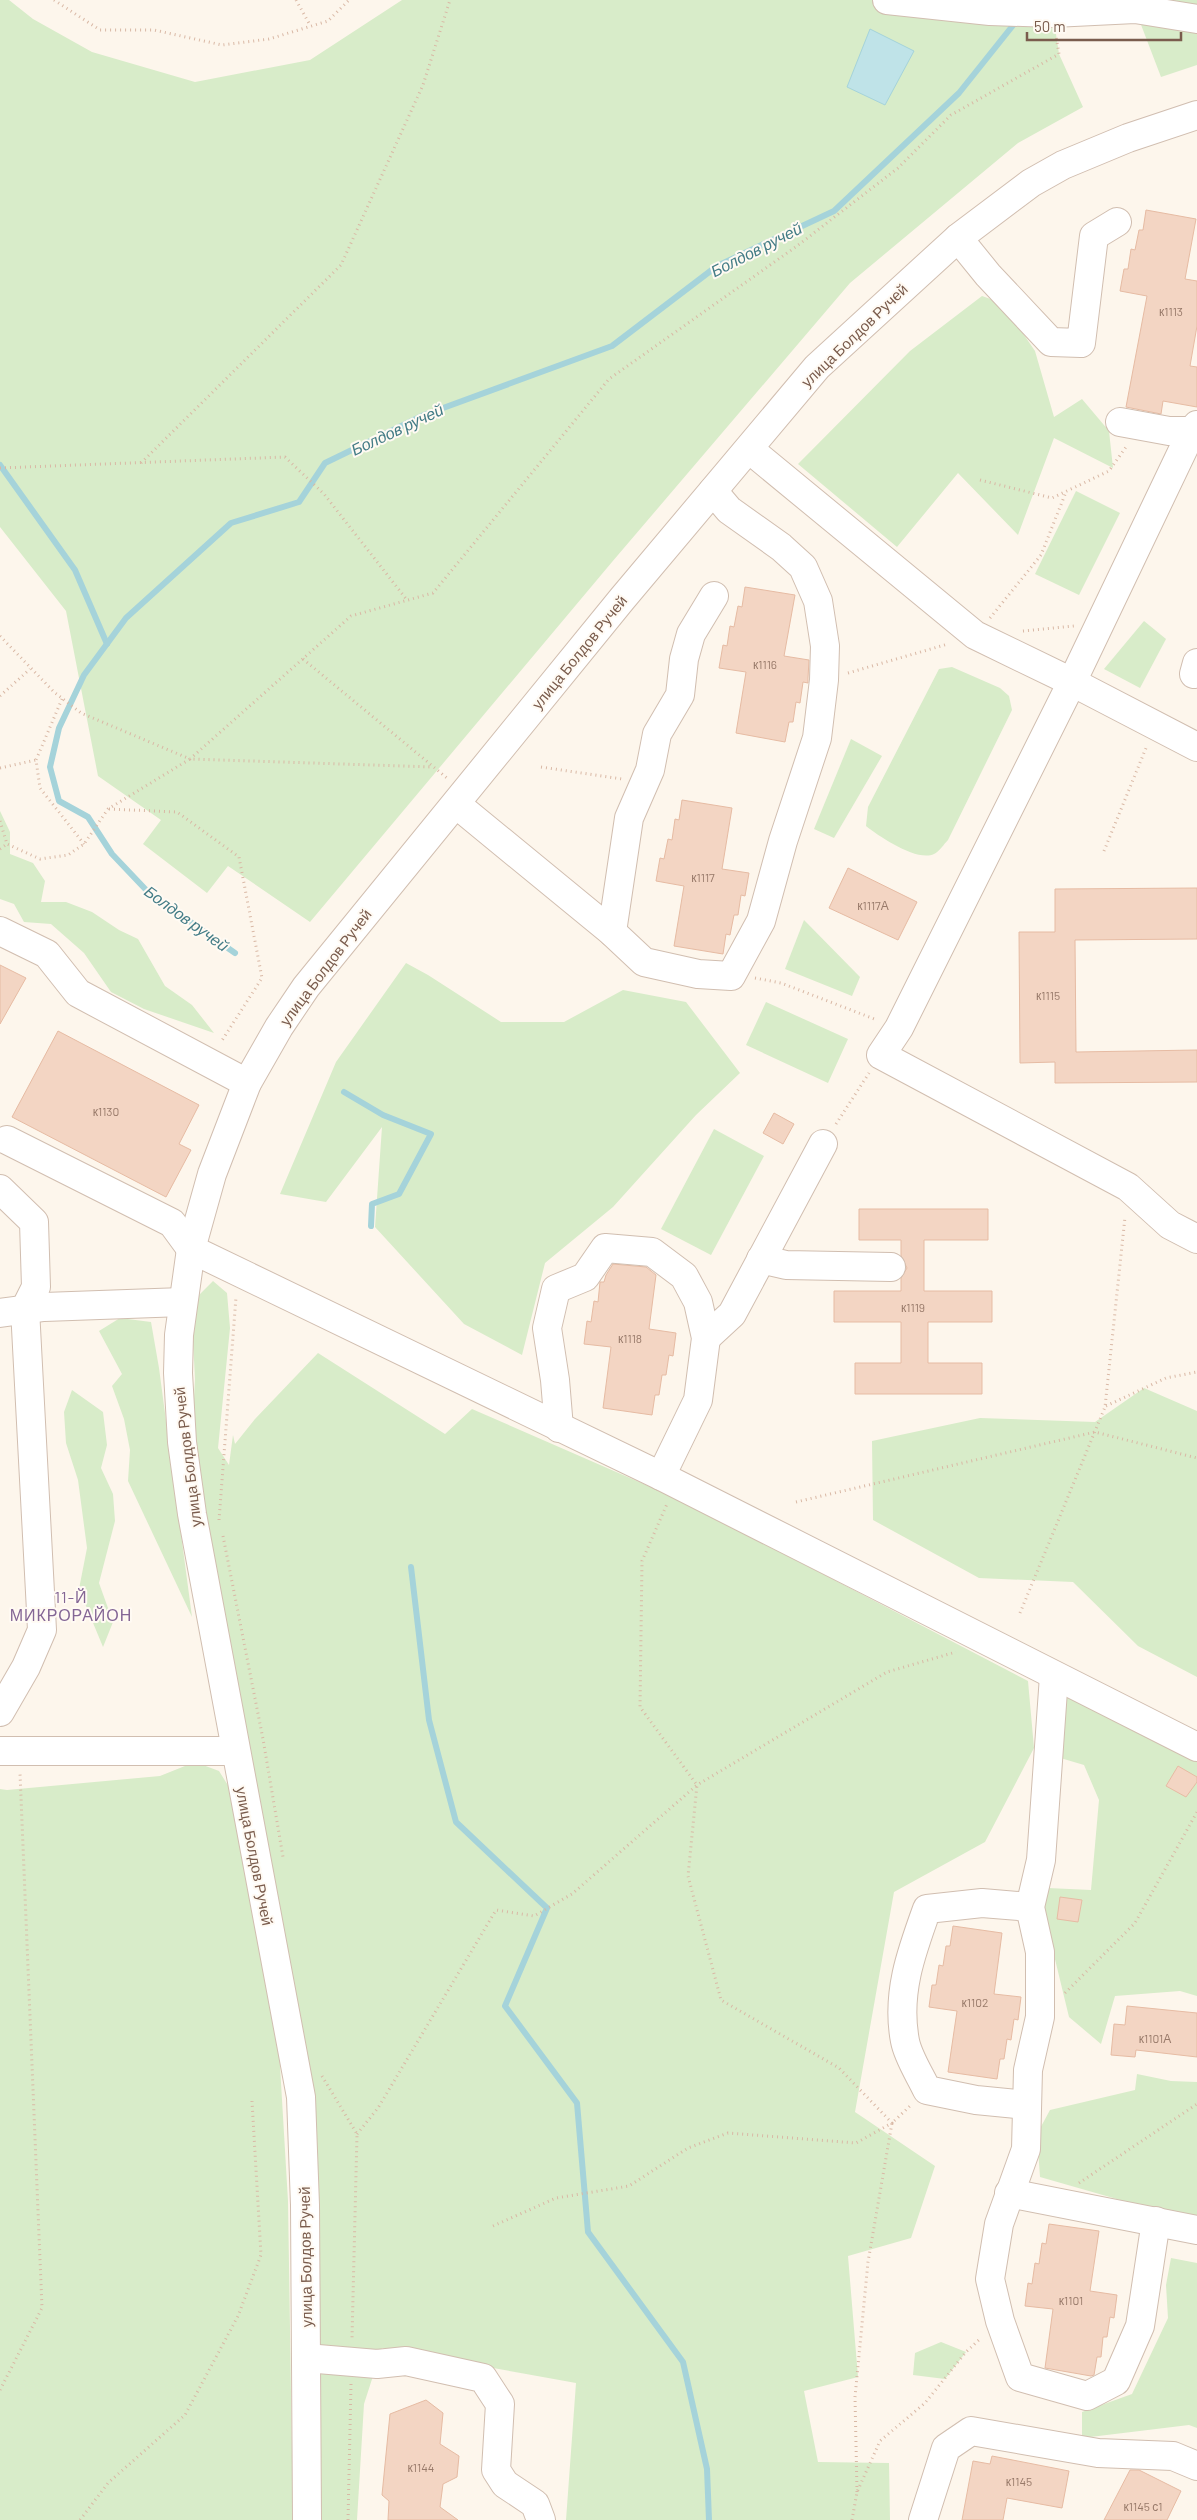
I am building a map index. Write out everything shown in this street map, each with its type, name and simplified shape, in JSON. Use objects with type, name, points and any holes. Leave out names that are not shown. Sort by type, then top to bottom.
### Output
[{"type":"street","points":[[887,0],[990,11],[1053,14],[1135,9],[1197,19]]},
{"type":"street","name":"улица Болдов Ручей","points":[[307,2520],[305,2205],[301,2097],[235,1751],[192,1514],[182,1442],[178,1373],[183,1302],[191,1249],[212,1174],[246,1083],[279,1027],[306,987],[817,367],[958,238],[1031,183],[1063,165],[1128,138],[1196,119]]},
{"type":"street","points":[[958,238],[988,275],[1050,342],[1081,343],[1094,236],[1117,222]]},
{"type":"street","points":[[1130,424],[1169,431],[1194,428]]},
{"type":"street","points":[[1194,428],[1072,682],[899,1028],[881,1055],[1128,1187],[1170,1225],[1197,1238]]},
{"type":"street","points":[[748,449],[975,636],[1072,682],[1197,747]]},
{"type":"street","points":[[460,798],[644,962],[698,974],[731,976],[761,921],[783,841],[817,738],[824,680],[825,646],[818,601],[802,567],[781,547],[730,510],[713,491]]},
{"type":"street","points":[[612,932],[629,818],[648,776],[657,734],[680,695],[684,659],[691,634],[714,596]]},
{"type":"street","points":[[0,931],[47,954],[78,993],[246,1083]]},
{"type":"street","points":[[6,1140],[172,1224],[191,1249],[558,1428],[668,1479],[1197,1748]]},
{"type":"street","points":[[706,1338],[732,1314],[824,1144]]},
{"type":"street","points":[[0,1189],[34,1222],[36,1287],[13,1311],[42,1630],[26,1667],[0,1712]]},
{"type":"street","points":[[558,1428],[555,1380],[547,1328],[556,1289],[585,1277],[605,1248],[652,1252],[684,1276],[698,1302],[706,1338],[698,1400],[668,1479]]},
{"type":"street","points":[[761,1259],[786,1265],[891,1267]]},
{"type":"street","points":[[13,1311],[183,1302]]},
{"type":"street","points":[[1054,1676],[1041,1860],[1030,1907],[1040,1952],[1040,2017],[1028,2070],[1026,2149],[999,2224],[990,2279],[1000,2321],[1020,2376],[1087,2396],[1116,2381],[1140,2326],[1156,2222]]},
{"type":"street","points":[[9,1752],[235,1751]]},
{"type":"street","points":[[1027,2105],[976,2100],[927,2090],[905,2042],[901,1997],[909,1958],[927,1909],[982,1903],[1030,1907]]},
{"type":"street","points":[[1009,2193],[1197,2230]]},
{"type":"street","points":[[306,2358],[377,2364],[406,2361],[483,2378],[500,2404],[496,2470],[506,2484],[535,2504],[541,2520]]},
{"type":"street","points":[[923,2520],[946,2448],[971,2431],[1098,2453],[1173,2456],[1197,2466]]},
{"type":"path","points":[[54,0],[100,30],[154,30],[222,45],[269,38],[328,21],[350,0]]},
{"type":"path","points":[[296,0],[310,26]]},
{"type":"path","points":[[141,462],[341,265],[423,85],[450,0]]},
{"type":"path","points":[[0,821],[7,844],[40,859],[68,855],[84,844],[108,809],[190,759],[351,616],[433,593],[608,379],[797,246],[898,168],[951,115],[1059,54],[1053,14]]},
{"type":"path","points":[[980,480],[1052,498],[1109,471],[1130,424]]},
{"type":"path","points":[[0,468],[285,457],[324,494],[407,600]]},
{"type":"path","points":[[975,636],[1041,555],[1066,492]]},
{"type":"path","points":[[0,636],[30,669],[62,699],[81,713],[190,759],[433,766]]},
{"type":"path","points":[[303,659],[433,766],[460,798]]},
{"type":"path","points":[[0,696],[30,669]]},
{"type":"path","points":[[62,699],[36,760],[40,788],[84,844]]},
{"type":"path","points":[[1104,851],[1155,726]]},
{"type":"path","points":[[0,768],[36,760]]},
{"type":"path","points":[[541,767],[611,776]]},
{"type":"path","points":[[108,809],[178,812],[239,857],[262,978],[207,1063]]},
{"type":"path","points":[[0,849],[7,844]]},
{"type":"path","points":[[733,973],[781,983],[899,1028]]},
{"type":"path","points":[[824,1144],[881,1055]]},
{"type":"path","points":[[1020,1612],[1105,1407],[1128,1187]]},
{"type":"path","points":[[234,1269],[236,1310],[219,1518],[263,1740],[284,1865]]},
{"type":"path","points":[[1105,1407],[1166,1378],[1197,1372]]},
{"type":"path","points":[[796,1502],[1095,1432],[1197,1458]]},
{"type":"path","points":[[668,1479],[642,1561],[640,1707],[697,1785],[688,1876],[721,2000],[839,2068],[892,2123]]},
{"type":"path","points":[[357,2134],[378,2108],[496,1910],[534,1916],[572,1894],[697,1785],[887,1672],[988,1643]]},
{"type":"path","points":[[0,2390],[42,2308],[9,1752]]},
{"type":"path","points":[[1040,2017],[1135,1923],[1197,1812]]},
{"type":"path","points":[[317,2067],[357,2134],[348,2520]]},
{"type":"path","points":[[493,2226],[556,2198],[629,2186],[688,2148],[728,2133],[856,2142],[892,2123],[927,2090]]},
{"type":"path","points":[[80,2520],[108,2482],[185,2415],[238,2316],[261,2255],[252,2101]]},
{"type":"path","points":[[1055,2202],[1092,2173],[1141,2143],[1197,2104]]},
{"type":"path","points":[[852,2520],[857,2492],[855,2398],[868,2262],[892,2123]]},
{"type":"path","points":[[857,2492],[880,2441],[925,2403],[966,2352],[1000,2321]]},
{"type":"green space","points":[[0,0],[9,0],[33,19],[92,52],[195,82],[310,60],[402,0],[1063,0],[1053,14],[1059,54],[1083,107],[1018,143],[850,283],[612,562],[310,922],[228,866],[207,893],[143,844],[161,820],[98,776],[66,611],[0,527]]},
{"type":"green space","points":[[1126,0],[1197,0],[1197,65],[1161,77],[1135,9]]},
{"type":"green space","points":[[982,296],[1002,303],[1035,351],[1054,417],[1082,399],[1109,431],[1113,468],[1054,438],[1018,535],[958,473],[897,547],[798,464],[910,351]]},
{"type":"green space","points":[[1076,491],[1120,513],[1079,595],[1035,574]]},
{"type":"green space","points":[[1144,621],[1166,639],[1140,688],[1104,669]]},
{"type":"green space","points":[[952,667],[1000,688],[1009,696],[1012,710],[948,840],[934,854],[927,856],[918,855],[899,847],[866,826],[868,807],[939,669]]},
{"type":"green space","points":[[851,739],[882,756],[834,838],[814,829]]},
{"type":"green space","points":[[0,811],[10,832],[10,854],[33,863],[45,881],[41,902],[66,902],[92,912],[119,930],[138,939],[165,986],[192,1005],[214,1033],[144,1009],[111,992],[84,953],[51,924],[24,922],[14,904],[0,899]]},
{"type":"green space","points":[[804,920],[860,977],[852,996],[785,969]]},
{"type":"green space","points":[[406,963],[501,1022],[564,1022],[623,990],[686,1002],[740,1073],[696,1115],[613,1207],[545,1263],[522,1355],[464,1324],[375,1227],[382,1127],[326,1202],[280,1194],[336,1062]]},
{"type":"green space","points":[[766,1002],[848,1039],[828,1083],[746,1045]]},
{"type":"green space","points":[[714,1129],[764,1156],[711,1255],[661,1229]]},
{"type":"green space","points":[[213,1281],[227,1293],[230,1328],[218,1448],[229,1465],[233,1435],[235,1444],[255,1419],[318,1353],[445,1434],[472,1409],[685,1502],[1028,1681],[1034,1748],[985,1842],[894,1892],[855,2112],[935,2166],[911,2238],[848,2256],[858,2377],[804,2391],[818,2462],[889,2463],[890,2520],[566,2520],[576,2383],[382,2348],[364,2404],[357,2520],[319,2520],[317,2203],[247,1746],[208,1526],[193,1418],[195,1379],[193,1341],[198,1296]]},
{"type":"green space","points":[[120,1318],[151,1322],[159,1368],[192,1617],[128,1481],[130,1450],[124,1419],[112,1386],[122,1374],[99,1331]]},
{"type":"green space","points":[[1144,1388],[1197,1411],[1197,1677],[1138,1646],[1073,1582],[979,1578],[873,1520],[872,1441],[980,1418],[1095,1422]]},
{"type":"green space","points":[[72,1390],[103,1412],[107,1445],[101,1468],[113,1494],[115,1521],[99,1583],[113,1622],[103,1647],[79,1589],[87,1548],[78,1480],[66,1443],[64,1412]]},
{"type":"green space","points":[[1063,1691],[1197,1756],[1197,1996],[1180,1991],[1115,1996],[1101,2044],[1069,2017],[1053,1951],[1040,1915],[1048,1888],[1091,1890],[1099,1800],[1084,1765],[1057,1757]]},
{"type":"green space","points":[[195,1762],[219,1771],[229,1787],[279,2049],[288,2201],[293,2520],[0,2520],[0,1789],[7,1790],[160,1776]]},
{"type":"green space","points":[[1137,2074],[1171,2081],[1197,2082],[1197,2222],[1040,2177],[1037,2134],[1050,2110],[1135,2090]]},
{"type":"green space","points":[[1171,2258],[1197,2263],[1197,2428],[1189,2425],[1082,2438],[1082,2412],[1132,2394],[1168,2318],[1166,2285]]},
{"type":"green space","points":[[941,2342],[966,2352],[945,2379],[913,2375],[915,2353]]},
{"type":"water","points":[[870,29],[914,51],[885,105],[847,87]]},
{"type":"building","points":[[1146,210],[1196,219],[1185,279],[1197,281],[1197,326],[1190,366],[1197,367],[1197,407],[1163,401],[1161,414],[1126,407],[1147,296],[1120,291],[1124,269],[1128,269],[1131,249],[1135,250],[1139,230],[1143,230]]},
{"type":"building","points":[[745,587],[795,595],[784,656],[809,660],[808,683],[803,682],[800,703],[796,702],[793,722],[789,722],[785,742],[736,733],[746,672],[719,668],[723,645],[727,646],[730,626],[734,627],[738,606],[742,607]]},
{"type":"building","points":[[682,800],[732,808],[722,869],[749,873],[745,896],[741,895],[738,915],[734,915],[730,935],[726,934],[723,954],[674,946],[684,886],[656,881],[660,858],[664,859],[668,839],[672,840],[675,819],[679,820]]},
{"type":"building","points":[[848,868],[917,902],[898,940],[829,908]]},
{"type":"building","points":[[1197,888],[1197,939],[1075,940],[1076,1052],[1197,1050],[1197,1082],[1055,1083],[1055,1062],[1020,1063],[1019,932],[1055,932],[1055,889]]},
{"type":"building","points":[[0,965],[26,978],[0,1024]]},
{"type":"building","points":[[58,1031],[199,1105],[179,1144],[191,1150],[166,1197],[12,1117]]},
{"type":"building","points":[[774,1113],[794,1124],[783,1144],[763,1133]]},
{"type":"building","points":[[859,1209],[988,1209],[988,1240],[924,1240],[924,1291],[992,1291],[992,1322],[928,1322],[928,1363],[982,1363],[982,1394],[855,1394],[855,1363],[901,1363],[901,1322],[834,1322],[834,1291],[901,1291],[901,1278],[907,1268],[901,1256],[901,1240],[859,1240]]},
{"type":"building","points":[[613,1264],[646,1267],[656,1275],[649,1329],[676,1333],[673,1356],[669,1355],[666,1375],[662,1375],[659,1395],[655,1395],[652,1415],[603,1408],[611,1347],[584,1344],[587,1321],[591,1322],[594,1301],[598,1302],[600,1282],[604,1282]]},
{"type":"building","points":[[1178,1766],[1197,1777],[1197,1782],[1186,1797],[1166,1786]]},
{"type":"building","points":[[1060,1897],[1082,1900],[1078,1922],[1057,1919]]},
{"type":"building","points":[[953,1926],[1002,1933],[994,1994],[1021,1997],[1018,2020],[1014,2019],[1011,2040],[1007,2039],[1004,2059],[1000,2059],[997,2079],[948,2072],[957,2011],[929,2007],[932,1985],[936,1985],[939,1965],[943,1966],[946,1946],[950,1946]]},
{"type":"building","points":[[1127,2006],[1197,2013],[1197,2057],[1136,2050],[1135,2057],[1111,2055],[1114,2024],[1125,2025]]},
{"type":"building","points":[[1049,2224],[1099,2231],[1090,2291],[1117,2295],[1114,2318],[1110,2317],[1107,2337],[1103,2337],[1101,2357],[1097,2357],[1094,2375],[1091,2376],[1045,2368],[1053,2309],[1025,2306],[1028,2283],[1032,2284],[1035,2263],[1039,2264],[1042,2243],[1046,2244]]},
{"type":"building","points":[[426,2400],[443,2413],[440,2444],[459,2456],[457,2477],[443,2484],[440,2507],[458,2520],[388,2520],[389,2501],[382,2495],[390,2414]]},
{"type":"building","points":[[992,2456],[1069,2471],[1062,2508],[1007,2498],[1003,2520],[962,2520],[973,2461],[990,2464]]},
{"type":"building","points":[[1130,2470],[1139,2470],[1181,2491],[1167,2520],[1104,2520]]},
{"type":"waterway","name":"Болдов ручей","points":[[235,953],[149,893],[112,854],[88,817],[59,801],[50,767],[59,728],[84,675],[126,618],[231,523],[299,502],[325,463],[424,415],[612,346],[717,266],[834,211],[959,93],[1018,19]]},
{"type":"waterway","points":[[0,465],[75,570],[107,644]]},
{"type":"waterway","name":"Болдов ручей","points":[[344,1092],[383,1115],[431,1134],[399,1194],[372,1204],[371,1226]]},
{"type":"waterway","points":[[411,1567],[429,1720],[456,1822],[547,1908],[505,2006],[577,2103],[588,2232],[683,2362],[707,2469],[709,2520]]},
{"type":"district","name":"11-Й МИКРОРАЙОН","points":[[71,1605]]}]
